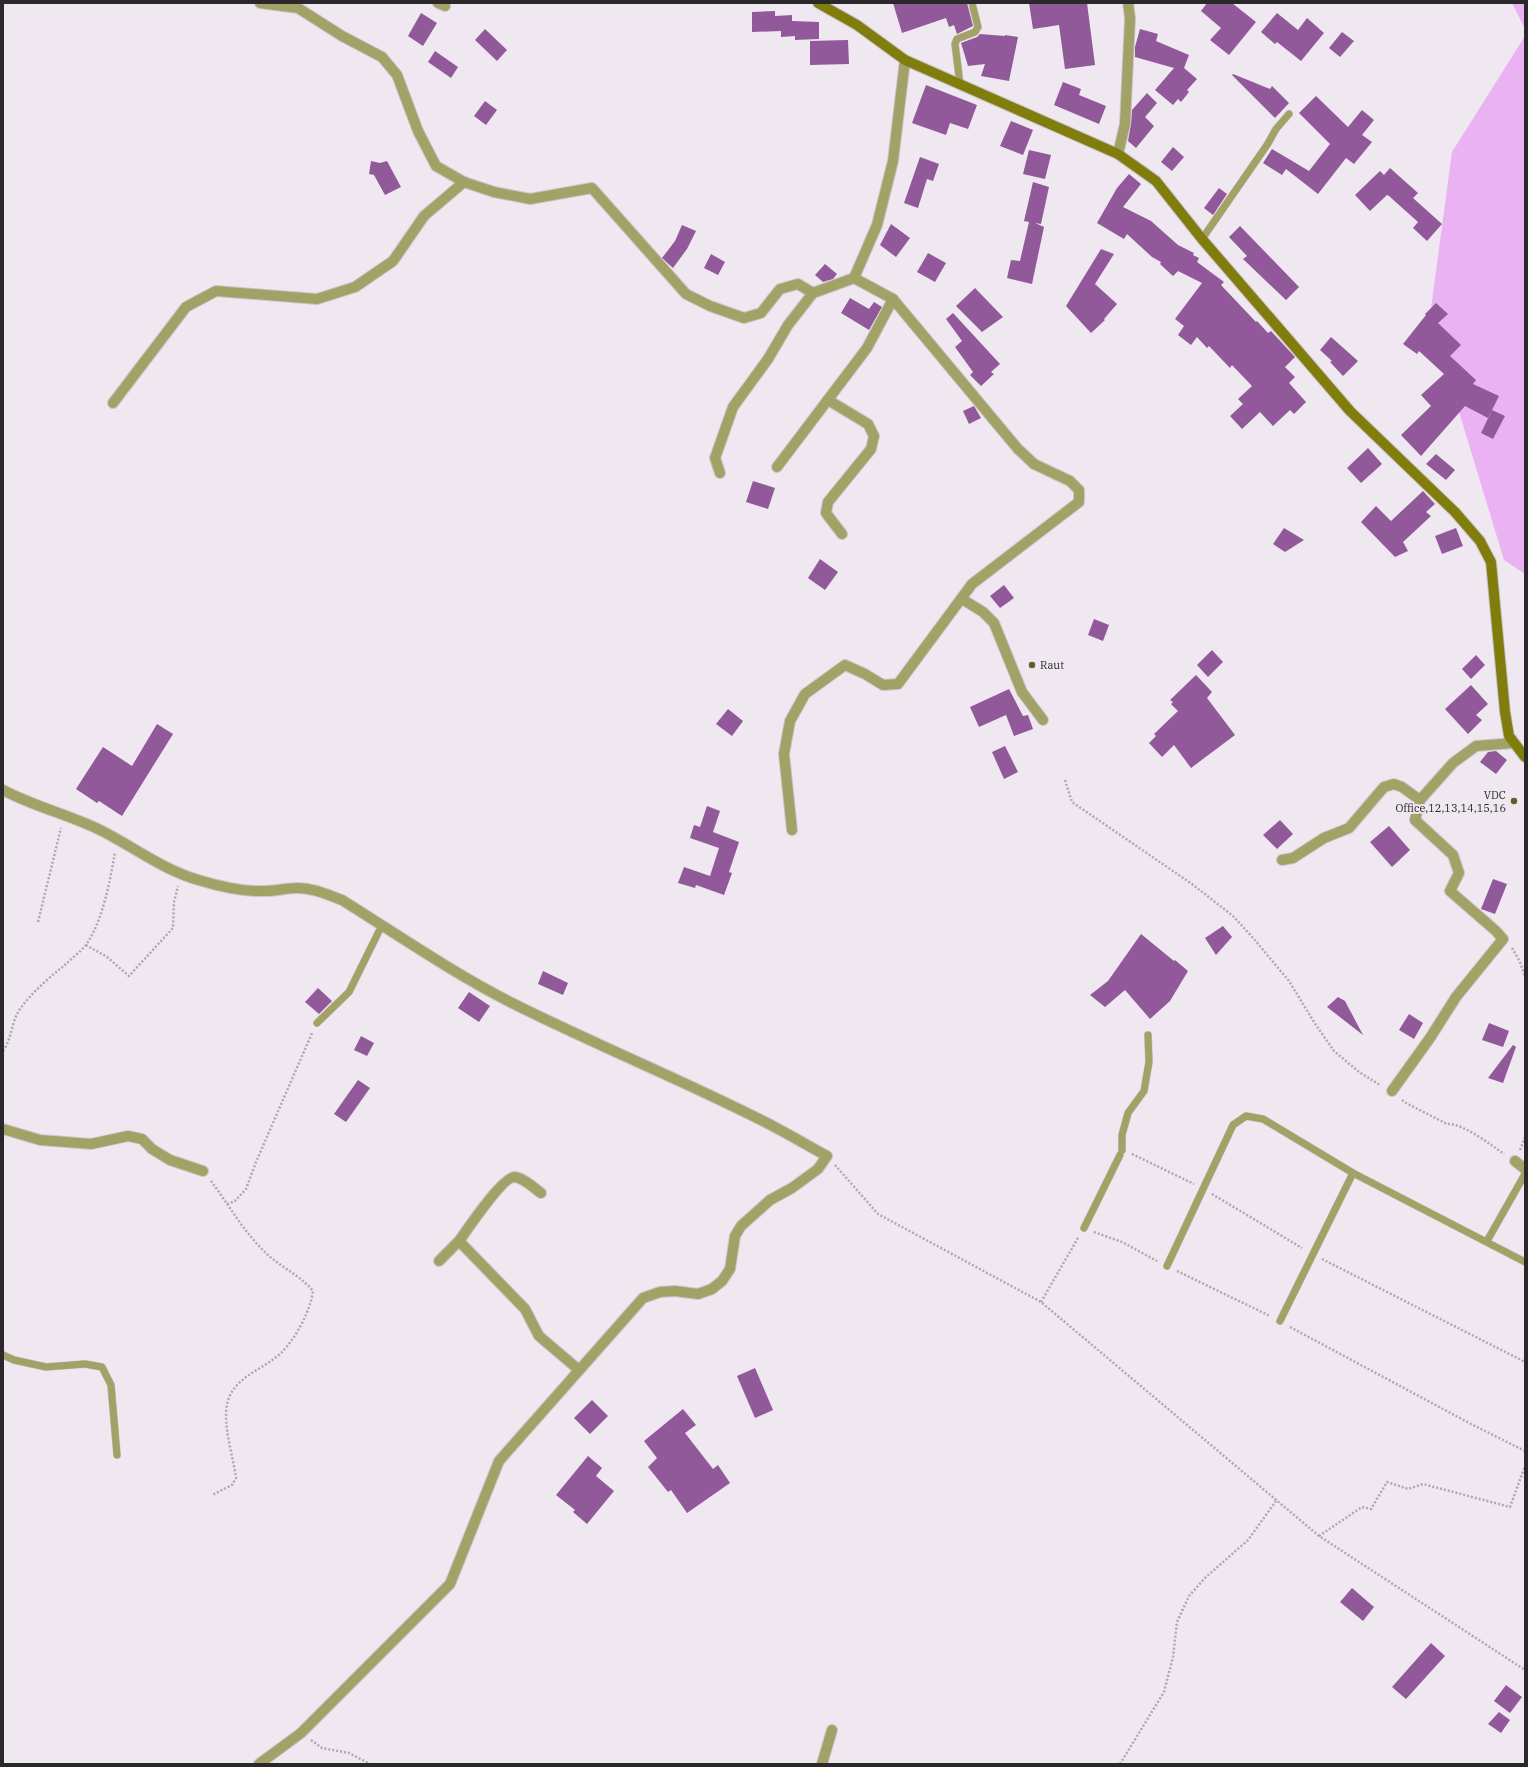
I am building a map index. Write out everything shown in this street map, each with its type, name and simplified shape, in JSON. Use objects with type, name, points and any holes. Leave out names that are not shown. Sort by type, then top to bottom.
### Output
[{"type":"main road","points":[[818,3],[857,25],[905,60],[1118,154],[1156,181],[1202,239],[1350,411],[1455,512],[1480,541],[1491,562],[1505,712],[1509,736],[1525,757]]},
{"type":"street","points":[[260,3],[298,8],[342,36],[382,57],[397,75],[418,131],[436,166],[464,182],[494,192],[530,199],[592,188],[686,294],[710,306],[744,318],[761,313],[780,289],[798,284],[813,293]]},
{"type":"street","points":[[1118,154],[1125,124],[1130,18],[1128,3]]},
{"type":"street","points":[[720,473],[715,458],[733,407],[768,359],[788,325],[813,293],[854,278],[877,225],[893,162],[905,60]]},
{"type":"street","points":[[113,403],[186,307],[216,291],[317,299],[355,287],[394,261],[424,216],[464,182]]},
{"type":"street","points":[[792,830],[784,754],[790,721],[805,694],[844,665],[865,674],[883,685],[898,684],[972,584],[1079,502],[1079,490],[1070,481],[1034,464],[1018,449],[894,299],[854,278]]},
{"type":"street","points":[[776,467],[867,348],[894,299]]},
{"type":"street","points":[[828,400],[868,424],[874,436],[871,449],[828,502],[826,513],[842,534]]},
{"type":"street","points":[[962,599],[983,612],[994,623],[1022,692],[1043,720]]},
{"type":"street","points":[[1392,1090],[1430,1038],[1456,997],[1503,939],[1450,891],[1459,873],[1452,854],[1415,820],[1420,800],[1453,763],[1476,746],[1514,743]]},
{"type":"street","points":[[1282,860],[1293,858],[1324,838],[1349,828],[1384,787],[1394,784],[1402,787],[1420,800]]},
{"type":"street","points":[[3,790],[21,800],[95,828],[150,860],[200,881],[237,889],[264,891],[299,888],[318,891],[342,900],[476,983],[511,1002],[584,1038],[756,1117],[827,1156],[818,1170],[792,1188],[770,1200],[741,1226],[736,1236],[730,1269],[722,1281],[712,1289],[698,1294],[675,1291],[660,1292],[643,1298],[499,1461],[450,1584],[301,1733],[259,1764]]},
{"type":"street","points":[[3,1128],[40,1140],[91,1144],[128,1136],[142,1138],[152,1149],[170,1160],[203,1171]]},
{"type":"street","points":[[1515,1161],[1525,1169]]},
{"type":"street","points":[[439,1261],[459,1241],[500,1186],[508,1178],[520,1178],[541,1193]]},
{"type":"street","points":[[459,1241],[525,1309],[539,1336],[579,1370]]},
{"type":"street","points":[[822,1764],[832,1730]]},
{"type":"lane","points":[[960,84],[955,44],[958,39],[975,32],[978,27],[972,3]]},
{"type":"lane","points":[[1202,239],[1267,145],[1276,128],[1289,114]]},
{"type":"lane","points":[[316,1023],[349,992],[382,925]]},
{"type":"lane","points":[[1084,1228],[1121,1152],[1122,1135],[1128,1113],[1144,1091],[1149,1062],[1148,1035]]},
{"type":"lane","points":[[1167,1266],[1233,1126],[1246,1116],[1263,1119],[1353,1173],[1525,1262]]},
{"type":"lane","points":[[1280,1321],[1353,1173]]},
{"type":"lane","points":[[1486,1241],[1525,1174]]},
{"type":"lane","points":[[3,1355],[14,1360],[46,1367],[85,1364],[102,1367],[112,1385],[117,1455]]},
{"type":"path","points":[[1065,780],[1072,802],[1192,884],[1233,916],[1289,980],[1314,1022],[1334,1050],[1359,1072],[1386,1090],[1392,1090],[1406,1104],[1447,1124],[1453,1124],[1482,1139],[1515,1161],[1525,1137]]},
{"type":"path","points":[[38,922],[64,816]]},
{"type":"path","points":[[3,1051],[7,1046],[15,1018],[20,1008],[86,945],[94,930],[103,904],[118,840]]},
{"type":"path","points":[[86,945],[107,957],[129,976],[173,928],[175,896],[182,874]]},
{"type":"path","points":[[1503,939],[1514,949],[1525,977]]},
{"type":"path","points":[[228,1204],[235,1201],[246,1189],[256,1162],[316,1023]]},
{"type":"path","points":[[827,1156],[878,1214],[1040,1302],[1319,1536],[1525,1670]]},
{"type":"path","points":[[203,1171],[250,1236],[268,1255],[306,1283],[313,1291],[312,1301],[297,1331],[281,1353],[235,1386],[228,1403],[226,1416],[236,1478],[232,1485],[212,1495]]},
{"type":"path","points":[[1319,1536],[1362,1507],[1371,1509],[1387,1482],[1408,1489],[1423,1484],[1510,1507],[1525,1466]]},
{"type":"path","points":[[1120,1764],[1164,1692],[1173,1657],[1177,1622],[1189,1596],[1205,1578],[1248,1540],[1276,1501]]},
{"type":"path","points":[[301,1733],[322,1748],[350,1753],[370,1764]]},
{"type":"shaded area","points":[[1512,3],[1525,3],[1525,29]]},
{"type":"shaded area","points":[[1525,36],[1525,574],[1504,560],[1430,316],[1452,152]]},
{"type":"building","points":[[893,3],[967,3],[973,26],[957,34],[954,25],[949,27],[946,18],[902,33]]},
{"type":"building","points":[[1029,3],[1087,3],[1095,65],[1065,69],[1059,25],[1033,29]]},
{"type":"building","points":[[1207,3],[1232,3],[1256,22],[1229,55],[1210,40],[1221,28],[1201,11]]},
{"type":"building","points":[[775,11],[775,16],[792,15],[792,21],[819,22],[819,39],[795,40],[795,36],[781,37],[781,31],[752,32],[752,12]]},
{"type":"building","points":[[421,13],[437,23],[423,46],[408,36]]},
{"type":"building","points":[[1277,13],[1298,30],[1307,18],[1324,33],[1301,61],[1277,42],[1275,44],[1261,32]]},
{"type":"building","points":[[485,29],[507,50],[497,61],[475,40]]},
{"type":"building","points":[[1140,29],[1158,34],[1156,41],[1189,55],[1184,68],[1197,79],[1187,90],[1189,92],[1181,102],[1178,99],[1173,105],[1155,90],[1174,68],[1135,57],[1135,47]]},
{"type":"building","points":[[1342,32],[1354,41],[1340,57],[1329,48]]},
{"type":"building","points":[[980,34],[1018,37],[1009,81],[981,76],[985,64],[968,66],[961,43],[977,37]]},
{"type":"building","points":[[848,40],[849,64],[810,65],[810,41]]},
{"type":"building","points":[[435,51],[458,67],[451,78],[428,62]]},
{"type":"building","points":[[1233,74],[1270,89],[1272,86],[1289,103],[1275,118],[1232,75]]},
{"type":"building","points":[[1063,82],[1081,89],[1079,95],[1106,106],[1099,124],[1054,105]]},
{"type":"building","points":[[926,85],[977,105],[968,129],[950,123],[946,135],[912,123]]},
{"type":"building","points":[[1147,93],[1157,103],[1145,117],[1154,126],[1136,148],[1128,141],[1132,110]]},
{"type":"building","points":[[1316,96],[1348,127],[1362,110],[1374,120],[1362,135],[1372,142],[1354,164],[1346,158],[1318,194],[1286,169],[1282,175],[1263,163],[1272,149],[1309,171],[1330,144],[1299,113]]},
{"type":"building","points":[[485,101],[497,110],[486,125],[474,116]]},
{"type":"building","points":[[1011,121],[1033,130],[1023,155],[1000,146]]},
{"type":"building","points":[[1173,147],[1184,157],[1172,171],[1161,162]]},
{"type":"building","points":[[1029,150],[1051,155],[1045,179],[1023,174]]},
{"type":"building","points":[[920,157],[939,164],[933,181],[927,179],[918,208],[904,203]]},
{"type":"building","points":[[371,161],[380,163],[387,161],[401,187],[385,195],[374,175],[369,174]]},
{"type":"building","points":[[1390,168],[1418,193],[1413,198],[1442,224],[1427,241],[1413,228],[1418,222],[1389,196],[1387,195],[1370,211],[1355,195],[1380,171],[1384,175]]},
{"type":"building","points":[[1129,174],[1141,184],[1123,207],[1151,221],[1178,245],[1194,253],[1193,255],[1199,258],[1197,262],[1224,282],[1221,285],[1256,322],[1257,321],[1268,333],[1271,331],[1295,357],[1285,367],[1295,377],[1289,383],[1306,402],[1294,414],[1290,410],[1273,426],[1260,412],[1242,429],[1230,416],[1243,404],[1238,399],[1252,386],[1232,365],[1230,368],[1209,346],[1207,348],[1197,337],[1191,345],[1178,335],[1184,326],[1175,319],[1202,283],[1178,271],[1173,276],[1160,264],[1161,262],[1152,257],[1127,234],[1124,239],[1097,223],[1117,188]]},
{"type":"building","points":[[1033,182],[1049,187],[1041,224],[1035,223],[1044,227],[1032,284],[1007,278],[1011,260],[1020,261],[1029,222],[1024,221]]},
{"type":"building","points":[[1219,188],[1227,194],[1213,215],[1204,208]]},
{"type":"building","points":[[891,224],[910,238],[896,257],[880,245]]},
{"type":"building","points":[[682,225],[696,231],[687,249],[673,268],[662,258],[675,241]]},
{"type":"building","points":[[1240,226],[1299,287],[1286,300],[1243,259],[1247,256],[1229,237]]},
{"type":"building","points":[[1101,249],[1114,254],[1095,284],[1117,304],[1104,319],[1105,320],[1091,333],[1066,306]]},
{"type":"building","points":[[928,253],[946,263],[935,282],[917,272]]},
{"type":"building","points":[[711,254],[725,262],[718,275],[704,268]]},
{"type":"building","points":[[825,264],[837,274],[833,279],[823,282],[815,275]]},
{"type":"building","points":[[975,288],[1003,317],[982,332],[956,306]]},
{"type":"building","points":[[850,298],[869,309],[874,302],[882,307],[869,330],[841,313]]},
{"type":"building","points":[[1436,303],[1448,314],[1438,323],[1461,345],[1450,356],[1476,380],[1473,384],[1499,396],[1488,418],[1465,406],[1421,456],[1401,435],[1431,406],[1421,395],[1444,374],[1419,351],[1417,354],[1403,344],[1426,315],[1425,314]]},
{"type":"building","points":[[953,313],[1000,364],[991,372],[994,374],[981,386],[970,375],[973,372],[955,347],[962,341],[946,319]]},
{"type":"building","points":[[1331,337],[1358,361],[1343,376],[1330,362],[1332,361],[1320,350]]},
{"type":"building","points":[[974,406],[981,418],[969,424],[963,411]]},
{"type":"building","points":[[1492,410],[1505,416],[1493,439],[1481,433]]},
{"type":"building","points":[[1368,448],[1382,464],[1361,483],[1347,468]]},
{"type":"building","points":[[1436,454],[1455,470],[1446,480],[1426,464]]},
{"type":"building","points":[[753,481],[775,488],[768,509],[746,502]]},
{"type":"building","points":[[1423,491],[1435,504],[1426,512],[1431,516],[1403,542],[1408,551],[1395,557],[1361,522],[1376,506],[1391,521]]},
{"type":"building","points":[[1284,528],[1304,540],[1285,552],[1273,544]]},
{"type":"building","points":[[1456,528],[1463,546],[1442,554],[1435,536]]},
{"type":"building","points":[[820,559],[838,572],[825,590],[808,578]]},
{"type":"building","points":[[1004,585],[1014,598],[1000,608],[990,596]]},
{"type":"building","points":[[1094,619],[1109,625],[1103,641],[1088,635]]},
{"type":"building","points":[[1212,650],[1223,662],[1208,677],[1197,665]]},
{"type":"building","points":[[1476,655],[1485,665],[1471,679],[1462,669]]},
{"type":"building","points":[[1196,675],[1212,692],[1207,698],[1235,735],[1191,768],[1174,745],[1162,757],[1149,743],[1156,736],[1154,734],[1178,711],[1171,704],[1173,702],[1170,700]]},
{"type":"building","points":[[1471,685],[1488,704],[1476,715],[1482,720],[1468,734],[1445,709]]},
{"type":"building","points":[[1009,689],[1023,716],[1028,715],[1033,729],[1014,736],[1006,715],[979,727],[970,707]]},
{"type":"building","points":[[728,709],[743,721],[732,736],[716,724]]},
{"type":"building","points":[[157,724],[173,734],[122,816],[99,801],[97,803],[76,789],[103,747],[132,766]]},
{"type":"building","points":[[1005,746],[1018,772],[1004,779],[992,752]]},
{"type":"building","points":[[1496,751],[1507,760],[1496,774],[1480,762],[1488,752]]},
{"type":"building","points":[[707,806],[720,811],[713,832],[739,842],[729,872],[732,873],[724,895],[696,885],[695,888],[678,883],[684,867],[710,876],[719,848],[690,838],[694,825],[700,827]]},
{"type":"building","points":[[1280,820],[1293,834],[1277,849],[1263,835]]},
{"type":"building","points":[[1389,826],[1410,850],[1392,867],[1370,842]]},
{"type":"building","points":[[1493,879],[1507,884],[1495,914],[1481,909]]},
{"type":"building","points":[[1223,926],[1232,937],[1216,955],[1205,938]]},
{"type":"building","points":[[1141,934],[1188,971],[1170,1001],[1150,1019],[1125,990],[1105,1007],[1090,995],[1108,981]]},
{"type":"building","points":[[543,971],[568,983],[563,995],[538,984]]},
{"type":"building","points":[[318,988],[332,1001],[319,1014],[305,1002]]},
{"type":"building","points":[[469,992],[490,1006],[479,1022],[458,1008]]},
{"type":"building","points":[[1338,997],[1345,1001],[1363,1035],[1327,1007]]},
{"type":"building","points":[[1409,1014],[1423,1023],[1414,1039],[1399,1030]]},
{"type":"building","points":[[1489,1023],[1509,1031],[1503,1047],[1482,1040]]},
{"type":"building","points":[[361,1036],[374,1043],[367,1056],[354,1050]]},
{"type":"building","points":[[1513,1045],[1516,1047],[1503,1083],[1488,1078]]},
{"type":"building","points":[[358,1080],[370,1088],[346,1122],[334,1114]]},
{"type":"building","points":[[755,1368],[773,1410],[755,1418],[737,1376]]},
{"type":"building","points":[[592,1400],[608,1416],[590,1434],[574,1418]]},
{"type":"building","points":[[683,1409],[696,1425],[685,1433],[713,1469],[718,1465],[730,1483],[687,1513],[671,1490],[668,1492],[648,1467],[657,1458],[644,1441]]},
{"type":"building","points":[[588,1456],[602,1468],[596,1476],[614,1491],[587,1524],[573,1512],[575,1510],[556,1495]]},
{"type":"building","points":[[1352,1588],[1374,1607],[1363,1621],[1340,1602]]},
{"type":"building","points":[[1431,1643],[1445,1656],[1406,1699],[1392,1687]]},
{"type":"building","points":[[1506,1685],[1522,1697],[1510,1713],[1494,1701]]},
{"type":"building","points":[[1499,1712],[1510,1720],[1501,1733],[1488,1724]]},
{"type":"place","name":"Raut","points":[[1032,665]]},
{"type":"place","name":"VDC Office,12,13,14,15,16","points":[[1514,801]]}]
